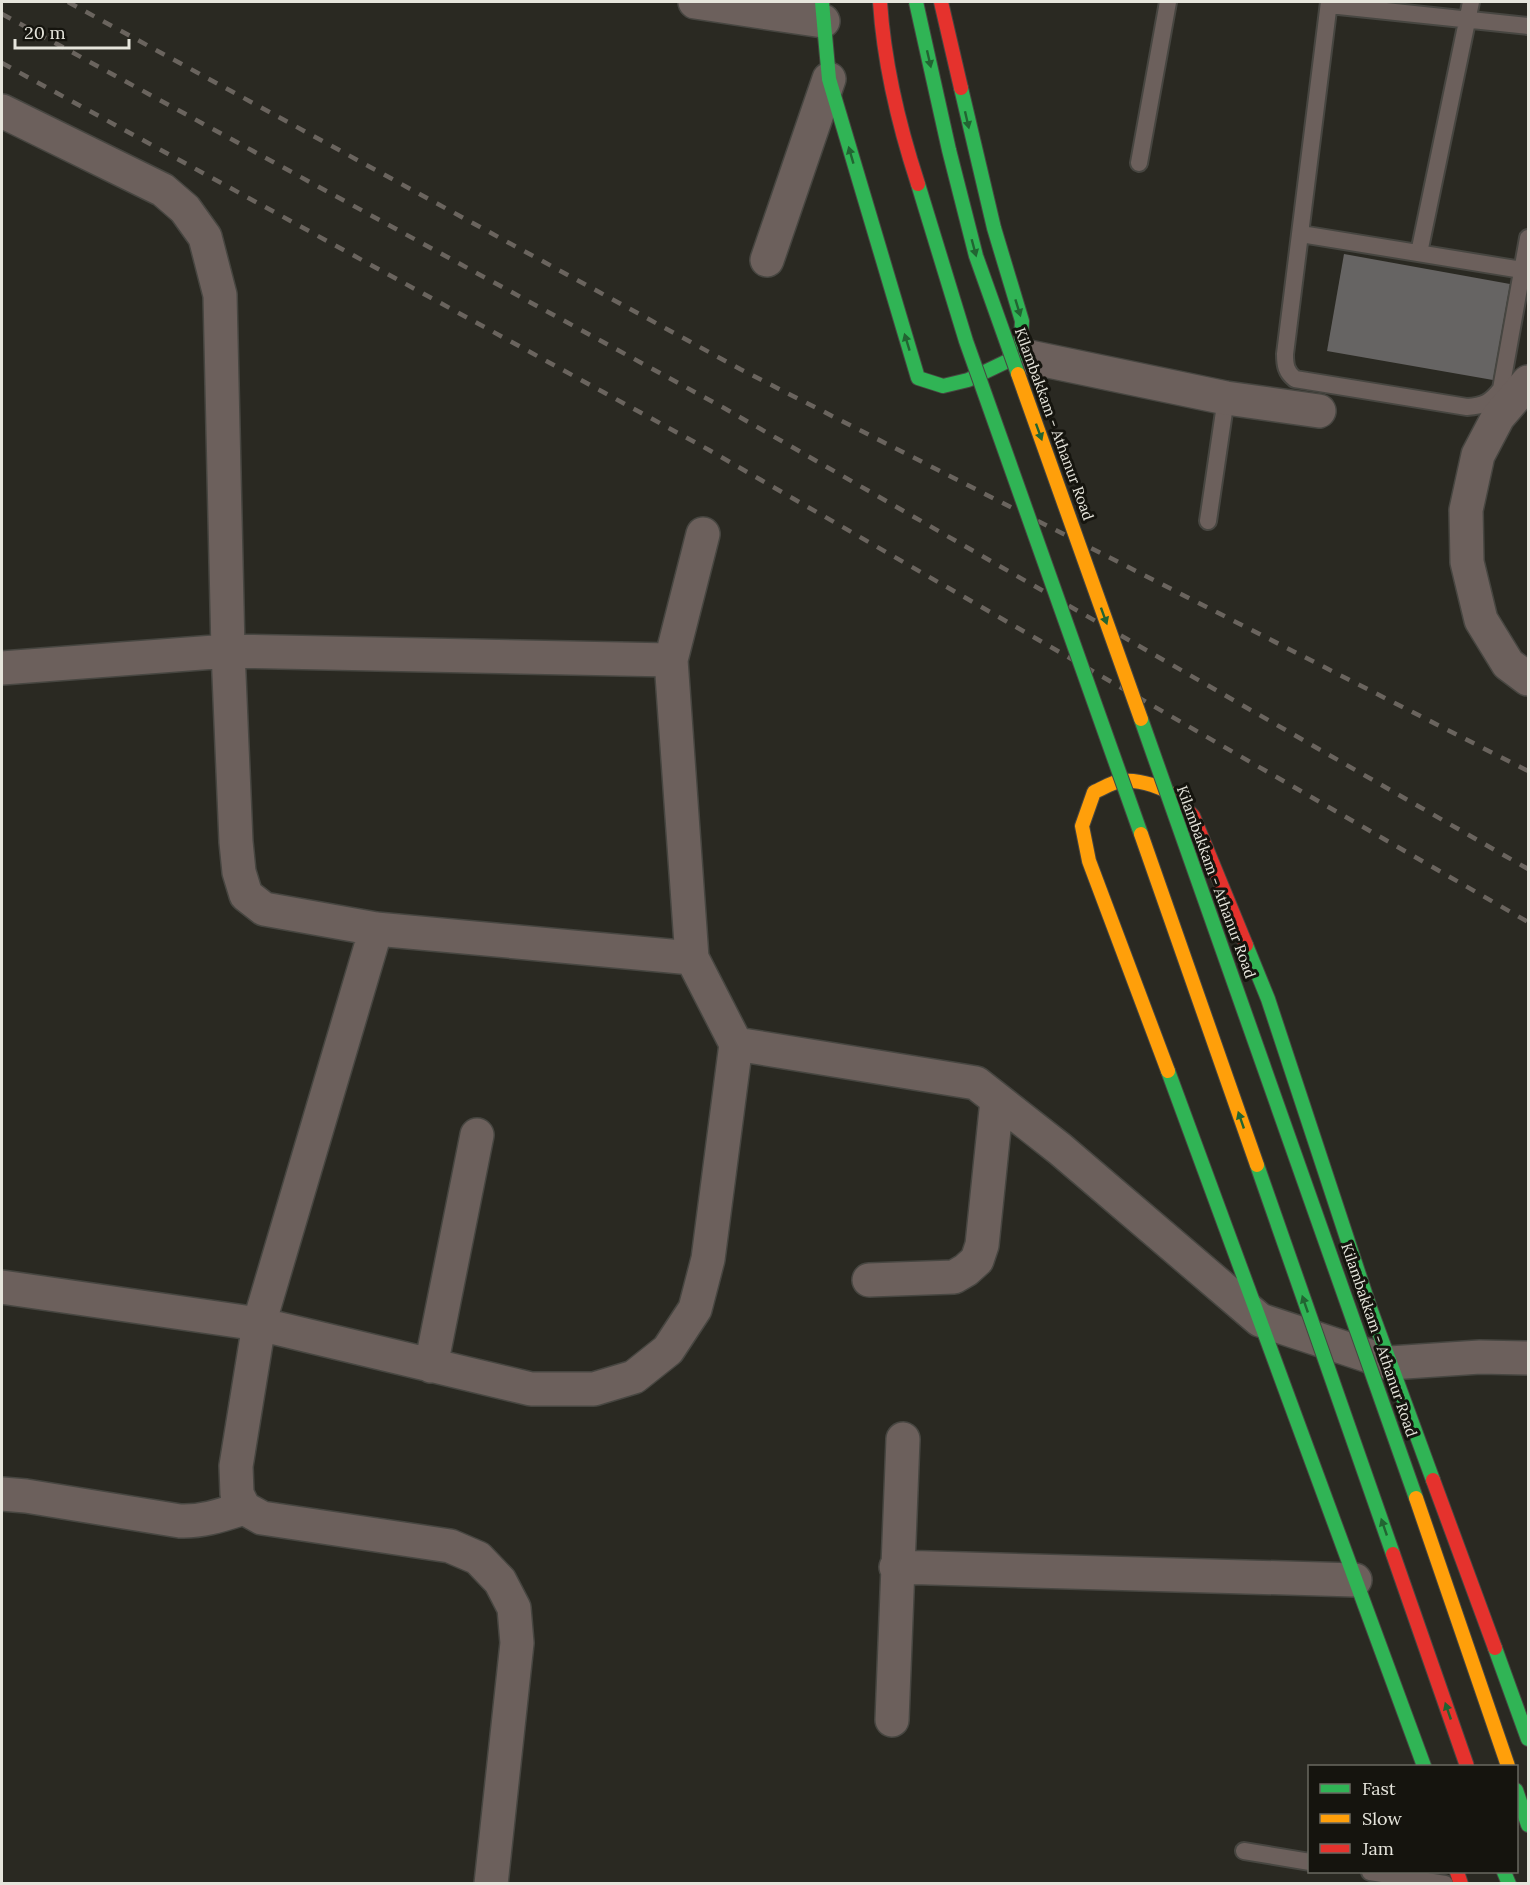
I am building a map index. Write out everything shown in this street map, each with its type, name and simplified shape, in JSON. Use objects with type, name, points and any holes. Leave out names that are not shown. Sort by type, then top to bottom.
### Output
[{"type":"street","points":[[695,2],[822,11],[828,79],[918,378],[944,386],[968,380],[1020,355],[1226,398],[1319,411]]},
{"type":"street","points":[[880,2],[882,32],[906,147],[966,341],[1466,1765]]},
{"type":"street","name":"Kilambakkam - Athanur Road","points":[[916,2],[949,150],[976,256],[1373,1371],[1508,1765]]},
{"type":"street","points":[[941,2],[991,218],[1022,321],[1020,355]]},
{"type":"street","points":[[768,260],[828,79]]},
{"type":"street","points":[[2,111],[163,190],[185,209],[205,237],[220,295],[228,651],[236,842],[239,872],[246,895],[264,909],[376,929],[692,958]]},
{"type":"street","points":[[1528,382],[1498,417],[1478,455],[1466,510],[1467,562],[1481,620],[1508,664],[1528,679]]},
{"type":"street","points":[[2,1287],[258,1324],[531,1389],[594,1389],[634,1377],[668,1350],[695,1309],[708,1259],[735,1044],[692,958],[671,660],[703,534]]},
{"type":"street","points":[[2,668],[228,651],[671,660]]},
{"type":"street","points":[[1423,1765],[1089,861],[1082,826],[1094,792],[1120,781],[1148,784],[1174,796],[1193,816],[1268,999],[1390,1363],[1528,1739]]},
{"type":"street","points":[[376,929],[258,1324],[236,1466],[237,1494],[244,1508],[262,1518],[450,1546],[478,1558],[500,1581],[514,1608],[517,1643],[491,1884]]},
{"type":"street","points":[[735,1044],[976,1083],[1060,1149],[1260,1320],[1390,1363],[1480,1356],[1528,1358]]},
{"type":"street","points":[[869,1280],[954,1277],[977,1260],[981,1245],[997,1100]]},
{"type":"street","points":[[431,1366],[477,1136]]},
{"type":"street","points":[[892,1720],[896,1568],[903,1439]]},
{"type":"street","points":[[2,1494],[180,1521],[201,1520],[244,1508]]},
{"type":"street","points":[[896,1568],[1355,1580]]},
{"type":"street","points":[[1518,1796],[1528,1825]]},
{"type":"lane","points":[[1140,163],[1168,2]]},
{"type":"lane","points":[[1419,253],[1471,2]]},
{"type":"lane","points":[[1528,26],[1329,3],[1286,354],[1285,365],[1288,373],[1295,379],[1467,407],[1480,406],[1492,401],[1501,389],[1528,238]]},
{"type":"lane","points":[[1301,234],[1522,270]]},
{"type":"lane","points":[[1208,521],[1226,398]]},
{"type":"lane","points":[[1244,1851],[1308,1862]]},
{"type":"lane","points":[[1376,1873],[1445,1884]]},
{"type":"building","points":[[1344,254],[1510,284],[1493,380],[1327,351]]},
{"type":"railway","points":[[68,2],[740,369],[1528,771]]},
{"type":"railway","points":[[2,14],[724,408],[1528,869]]},
{"type":"railway","points":[[2,63],[709,450],[1528,922]]},
{"type":"traffic: fast","points":[[822,2],[829,79],[918,378],[943,386],[968,380],[1020,355],[1022,321],[994,228],[961,88]]},
{"type":"traffic: fast","points":[[916,2],[949,150],[976,256],[1018,374]]},
{"type":"traffic: fast","points":[[918,184],[966,341],[1141,834]]},
{"type":"traffic: fast","points":[[1141,719],[1416,1498]]},
{"type":"traffic: fast","points":[[1246,945],[1268,999],[1370,1308],[1433,1480]]},
{"type":"traffic: fast","points":[[1168,1071],[1424,1765]]},
{"type":"traffic: fast","points":[[1257,1165],[1393,1554]]},
{"type":"traffic: fast","points":[[1495,1648],[1528,1739]]},
{"type":"traffic: fast","points":[[1518,1796],[1528,1825]]},
{"type":"traffic: fast","points":[[1504,1873],[1509,1884]]},
{"type":"traffic: slow","points":[[1018,374],[1141,719]]},
{"type":"traffic: slow","points":[[1168,1071],[1089,861],[1082,826],[1094,792],[1118,782],[1136,781],[1152,785],[1179,801]]},
{"type":"traffic: slow","points":[[1141,834],[1257,1165]]},
{"type":"traffic: slow","points":[[1416,1498],[1508,1765]]},
{"type":"traffic: jam","points":[[880,2],[893,94],[918,184]]},
{"type":"traffic: jam","points":[[941,2],[961,88]]},
{"type":"traffic: jam","points":[[1179,801],[1193,816],[1246,945]]},
{"type":"traffic: jam","points":[[1433,1480],[1495,1648]]},
{"type":"traffic: jam","points":[[1393,1554],[1467,1765]]},
{"type":"traffic: jam","points":[[1457,1873],[1461,1884]]}]
